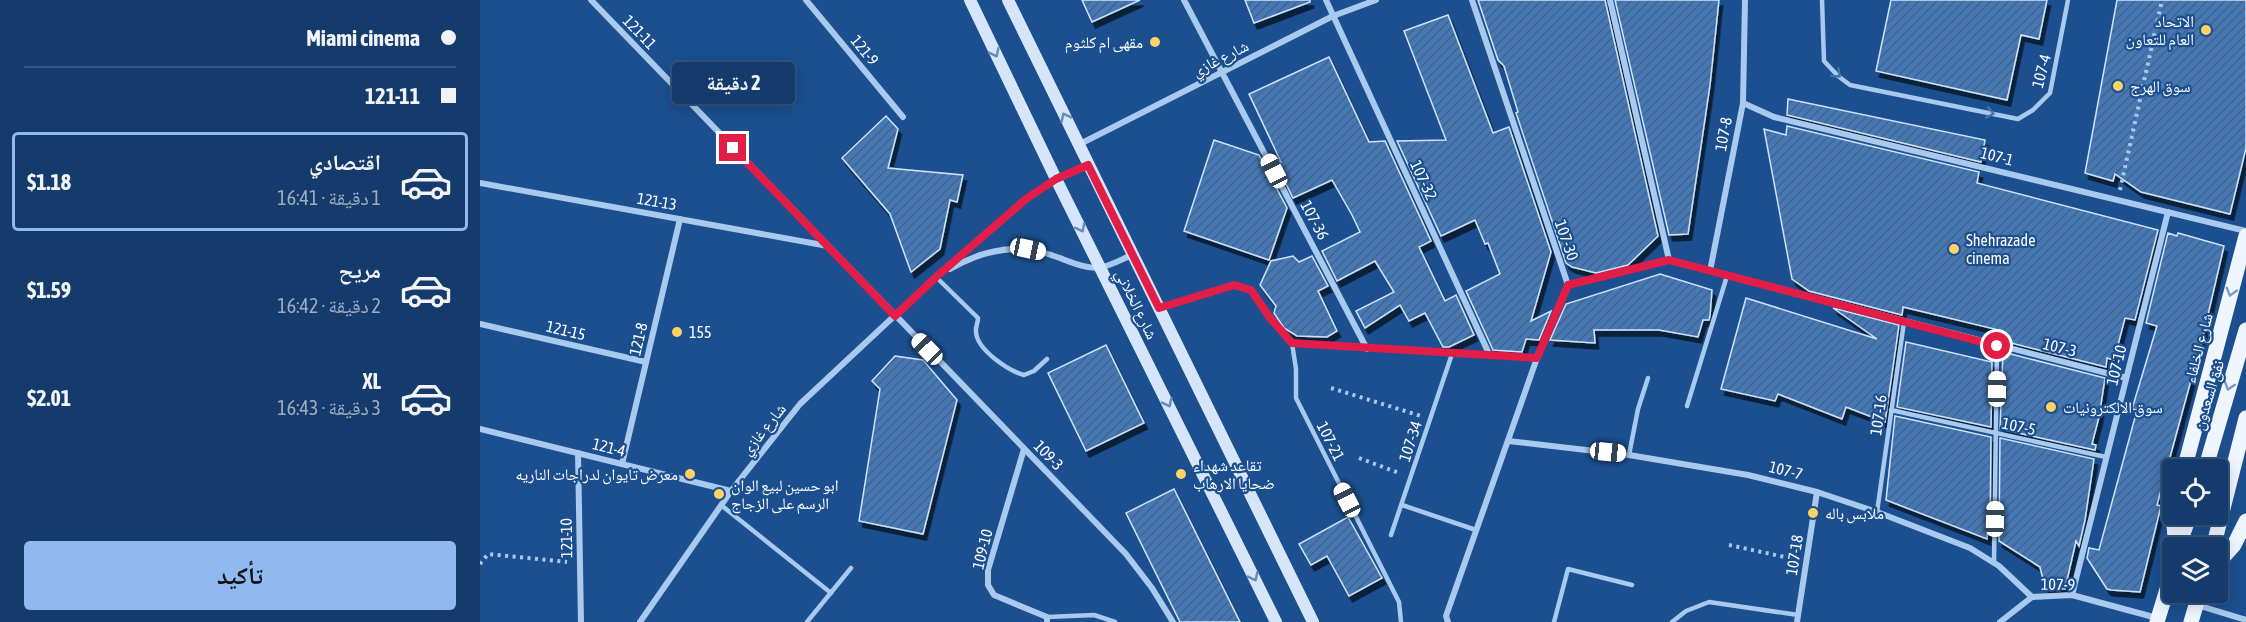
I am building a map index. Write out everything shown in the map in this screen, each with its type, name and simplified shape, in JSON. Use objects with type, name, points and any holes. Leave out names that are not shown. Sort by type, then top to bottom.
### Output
[{"type":"main road","name":"شارع الخلاني","points":[[970,0],[1056,179],[1276,622]]},
{"type":"main road","name":"شارع الخلاني","points":[[1008,0],[1313,622]]},
{"type":"main road","name":"شارع الخلفاء","points":[[2187,459],[2246,236]]},
{"type":"main road","name":"نفق السعدون","points":[[2208,459],[2246,330]]},
{"type":"main road","points":[[2216,537],[2246,418]]},
{"type":"main road","points":[[2228,551],[2246,520]]},
{"type":"main road","points":[[2157,620],[2162,603]]},
{"type":"main road","points":[[2192,622],[2197,603]]},
{"type":"street","name":"121-11","points":[[591,0],[895,316]]},
{"type":"street","name":"121-9","points":[[806,0],[903,117]]},
{"type":"street","name":"107-36","points":[[1184,0],[1367,349]]},
{"type":"street","name":"107-32","points":[[1326,0],[1490,356]]},
{"type":"street","name":"شارع غازي","points":[[1078,145],[1334,16],[1376,0]]},
{"type":"street","name":"107-30","points":[[1448,622],[1446,616],[1537,358],[1568,285],[1472,0]]},
{"type":"street","points":[[1610,0],[1669,260]]},
{"type":"street","name":"107-8","points":[[1710,271],[1743,103],[1745,0]]},
{"type":"street","name":"107-1","points":[[1743,103],[1774,117],[2246,231]]},
{"type":"street","name":"شارع غازي","points":[[640,622],[731,491],[800,404],[936,277],[1026,199],[1056,179],[1088,165]]},
{"type":"street","name":"121-13","points":[[480,183],[828,246]]},
{"type":"street","name":"107-10","points":[[2072,595],[2168,212]]},
{"type":"street","name":"121-8","points":[[622,464],[680,219]]},
{"type":"street","name":"شارع غازي","points":[[936,277],[968,258],[1007,248],[1028,249],[1079,266],[1100,268]]},
{"type":"street","points":[[1100,268],[1132,255]]},
{"type":"street","name":"107-3","points":[[1568,285],[1669,260],[2126,378]]},
{"type":"street","name":"109-3","points":[[895,316],[1126,554],[1152,588],[1173,622]]},
{"type":"street","name":"121-15","points":[[480,324],[646,362]]},
{"type":"street","points":[[1292,343],[1537,358]]},
{"type":"street","name":"121-4","points":[[480,429],[731,491]]},
{"type":"street","name":"107-7","points":[[1508,441],[1629,455],[1748,475],[1817,492],[1877,512],[1970,548],[1994,563],[2032,597]]},
{"type":"street","name":"109-10","points":[[1024,449],[988,570],[988,585],[994,595],[1047,620]]},
{"type":"street","name":"121-10","points":[[578,453],[581,622]]},
{"type":"street","name":"107-18","points":[[1797,619],[1817,492]]},
{"type":"street","name":"107-9","points":[[2000,622],[2032,597],[2072,595],[2157,620]]},
{"type":"street","points":[[2209,603],[2246,620]]},
{"type":"lane","name":"107-4","points":[[1822,0],[1824,62],[1850,85],[2018,119],[2033,110],[2050,93],[2068,0]]},
{"type":"lane","points":[[1687,406],[1727,276]]},
{"type":"lane","points":[[936,277],[978,318],[975,331],[978,341],[1007,368],[1024,375],[1034,371],[1047,359]]},
{"type":"lane","points":[[1159,308],[1234,285],[1251,290],[1270,318],[1292,343]]},
{"type":"lane","name":"107-16","points":[[1877,512],[1904,322]]},
{"type":"lane","name":"107-21","points":[[1292,343],[1296,369],[1296,398],[1399,602],[1401,622]]},
{"type":"lane","points":[[1994,563],[1997,346]]},
{"type":"lane","name":"107-34","points":[[1391,535],[1452,354]]},
{"type":"lane","points":[[1629,455],[1647,378]]},
{"type":"lane","name":"107-5","points":[[1891,410],[2106,458]]},
{"type":"lane","points":[[721,505],[831,593]]},
{"type":"lane","points":[[1401,505],[1476,530]]},
{"type":"lane","points":[[807,622],[850,568]]},
{"type":"lane","points":[[1554,622],[1568,569],[1632,585]]},
{"type":"lane","points":[[1672,622],[1686,611],[1709,602],[1797,619]]},
{"type":"lane","points":[[1047,620],[1094,615],[1115,622]]},
{"type":"path","points":[[2118,199],[2162,0]]},
{"type":"path","points":[[1331,388],[1430,419]]},
{"type":"path","points":[[1359,458],[1411,477]]},
{"type":"path","points":[[1729,545],[1806,561]]},
{"type":"path","points":[[480,564],[488,554],[580,563]]},
{"type":"building","points":[[1082,0],[1140,0],[1092,22]]},
{"type":"building","points":[[1245,0],[1310,0],[1310,2],[1254,23]]},
{"type":"building","points":[[1478,0],[1605,0],[1658,236],[1628,265],[1596,273],[1572,267],[1566,263],[1516,113],[1518,112],[1504,66],[1498,60]]},
{"type":"building","points":[[1615,0],[1719,0],[1710,85],[1688,234],[1669,235]]},
{"type":"building","points":[[1891,0],[2047,0],[2039,39],[2021,35],[2007,100],[1876,71]]},
{"type":"building","points":[[2117,0],[2246,0],[2246,148],[2230,214],[2141,192],[2115,174],[2113,181],[2085,173]]},
{"type":"building","points":[[1448,15],[1493,133],[1509,127],[1551,252],[1531,321],[1551,311],[1539,340],[1526,339],[1522,352],[1493,350],[1466,291],[1500,274],[1488,243],[1485,244],[1475,220],[1441,236],[1397,141],[1446,140],[1404,31]]},
{"type":"building","points":[[1329,57],[1369,142],[1385,141],[1431,241],[1419,247],[1445,301],[1456,295],[1474,335],[1449,347],[1443,347],[1425,313],[1409,321],[1400,305],[1365,328],[1356,311],[1394,292],[1375,261],[1337,281],[1322,251],[1360,232],[1352,215],[1332,180],[1293,198],[1274,160],[1281,162],[1249,94]]},
{"type":"building","points":[[1788,99],[1985,140],[1981,162],[1787,115]]},
{"type":"building","points":[[886,116],[898,129],[888,168],[963,175],[957,202],[950,200],[940,249],[911,272],[890,214],[842,158]]},
{"type":"building","points":[[1787,126],[1979,172],[1977,183],[2158,230],[2135,320],[2125,318],[2114,360],[2107,358],[2106,367],[2003,341],[2003,331],[1903,307],[1902,315],[1809,291],[1792,279],[1764,129],[1786,135]]},
{"type":"building","points":[[1214,140],[1259,155],[1287,208],[1269,260],[1184,231]]},
{"type":"building","points":[[2168,233],[2177,236],[2178,233],[2224,246],[2203,336],[2170,459],[2162,459],[2162,487],[2157,505],[2161,506],[2140,592],[2111,590],[2107,589],[2087,558],[2089,548],[2099,550],[2137,410],[2132,409],[2157,326],[2146,323]]},
{"type":"building","points":[[1293,256],[1299,262],[1312,256],[1328,286],[1318,291],[1337,331],[1327,337],[1297,336],[1284,328],[1274,313],[1276,306],[1260,285],[1271,261]]},
{"type":"building","points":[[1660,274],[1712,290],[1709,320],[1703,320],[1698,337],[1659,330],[1594,330],[1595,343],[1550,340],[1566,304]]},
{"type":"building","points":[[1746,298],[1877,339],[1833,308],[1899,325],[1885,422],[1846,407],[1842,419],[1778,394],[1775,401],[1721,389]]},
{"type":"building","points":[[1906,342],[1992,362],[1991,427],[1897,407]]},
{"type":"building","points":[[1106,345],[1144,423],[1086,451],[1048,373]]},
{"type":"building","name":"سوق الالكترونيات","points":[[2003,352],[2105,378],[2092,444],[2096,445],[2095,450],[2000,429]]},
{"type":"building","points":[[895,356],[923,360],[957,400],[923,534],[859,521],[880,389],[872,381]]},
{"type":"building","points":[[1895,416],[1991,437],[1990,535],[1987,534],[1987,539],[1886,500]]},
{"type":"building","points":[[2000,438],[2094,459],[2085,520],[2079,546],[2076,541],[2065,589],[2045,588],[2040,567],[1999,541]]},
{"type":"building","points":[[1174,489],[1240,622],[1180,622],[1126,513]]},
{"type":"building","points":[[1348,517],[1382,578],[1349,596],[1327,556],[1311,565],[1299,544]]},
{"type":"place","name":"الاتحاد العام للتعاون","points":[[2206,30]]},
{"type":"place","name":"مقهى ام كلثوم","points":[[1155,42]]},
{"type":"place","name":"سوق الهرج","points":[[2118,86]]},
{"type":"place","name":"Shehrazade cinema","points":[[1954,249]]},
{"type":"place","name":"155","points":[[677,332]]},
{"type":"place","name":"سوق الالكترونيات","points":[[2051,407]]},
{"type":"place","name":"معرض تايوان لدراجات الناريه","points":[[690,474]]},
{"type":"place","name":"تقاعد شهداء ضحايا الارهاب","points":[[1181,474]]},
{"type":"place","name":"ابو حسين لبيع الوان الرسم على الزجاج","points":[[719,494]]},
{"type":"place","name":"ملابس باله","points":[[1813,513]]},
{"type":"route","points":[[733,148],[895,316],[936,277],[1040,188],[1088,165],[1159,308],[1234,285],[1244,286],[1251,290],[1270,318],[1292,343],[1537,358],[1568,285],[1669,260],[1997,346]]}]
